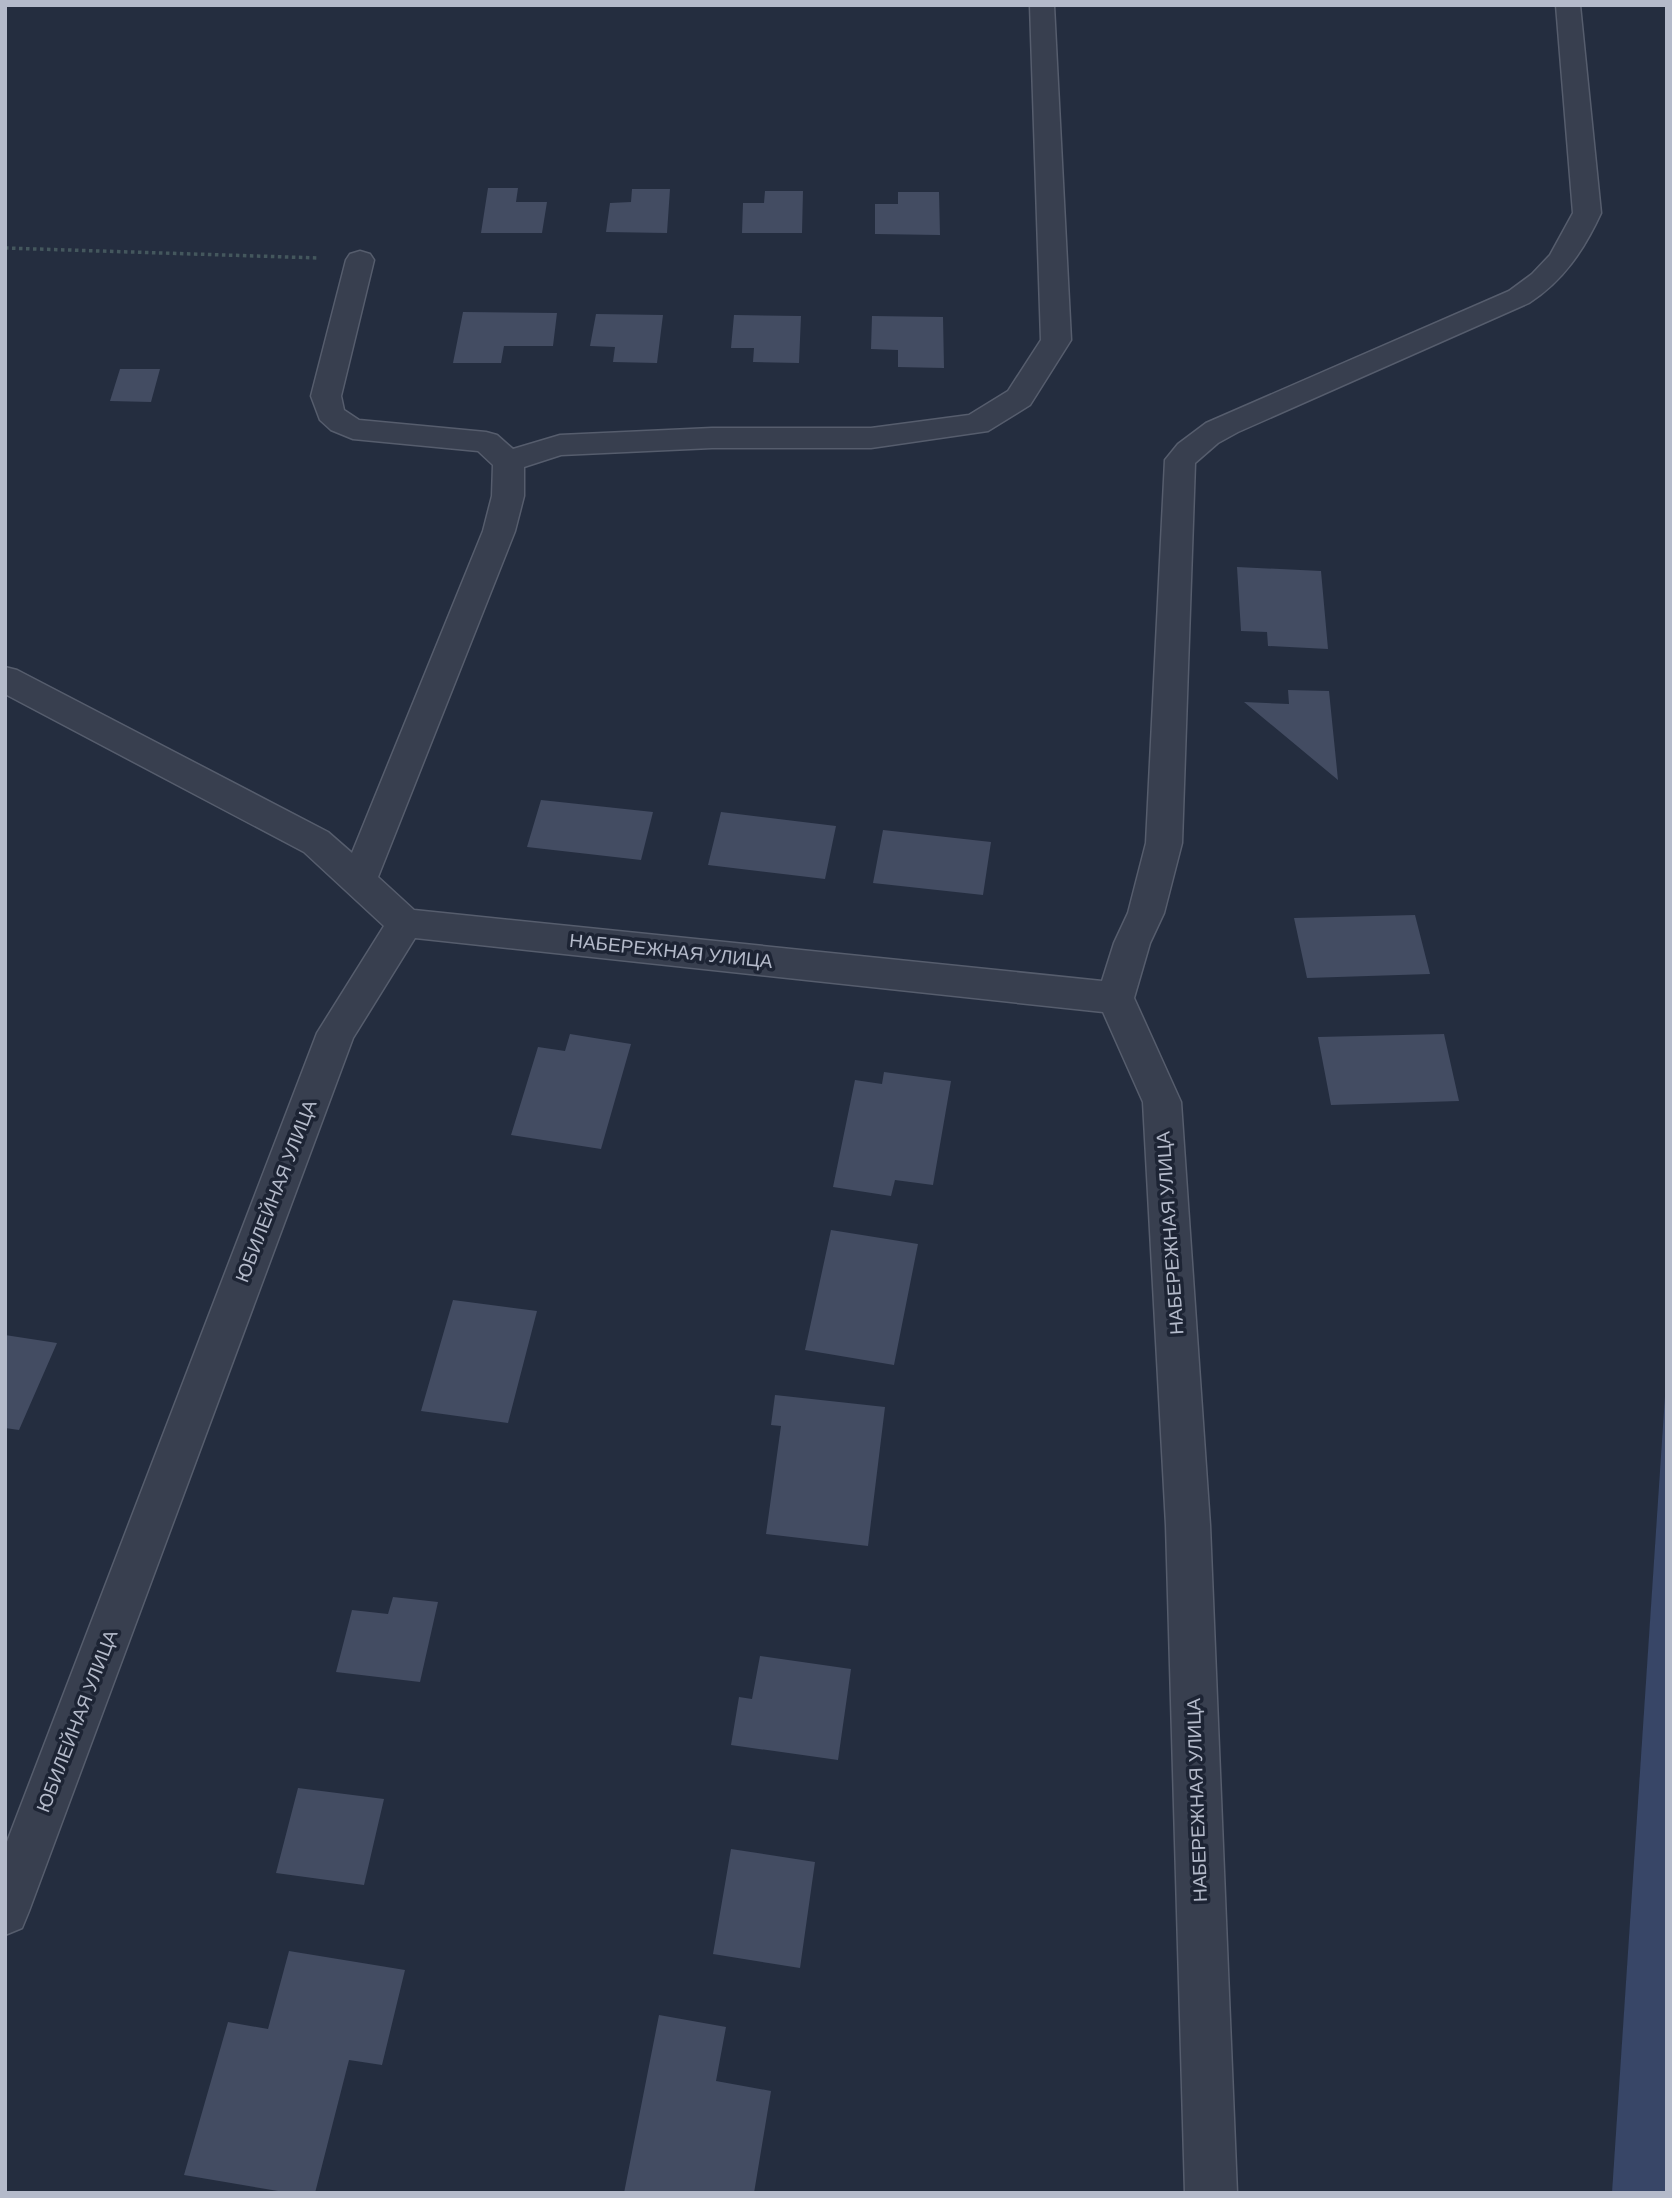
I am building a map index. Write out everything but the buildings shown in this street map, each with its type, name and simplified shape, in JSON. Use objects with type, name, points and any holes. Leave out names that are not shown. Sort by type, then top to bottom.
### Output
[{"type":"street","points":[[508,461],[560,445],[712,438],[871,438],[977,424],[1019,398],[1056,341],[1042,5]]},
{"type":"street","points":[[1115,998],[1132,943],[1146,913],[1164,843],[1180,460],[1195,443],[1224,425],[1261,412],[1519,297],[1542,284],[1577,237],[1587,213],[1568,5]]},
{"type":"street","points":[[358,881],[499,531],[509,499],[511,478],[508,461],[486,442],[353,429],[337,421],[327,411],[326,396],[360,260]]},
{"type":"street","points":[[5,679],[316,842],[405,923]]},
{"type":"street","name":"НАБЕРЕЖНАЯ УЛИЦА","points":[[405,923],[1115,998],[1162,1102],[1188,1525],[1211,2193]]},
{"type":"street","name":"ЮБИЛЕЙНАЯ УЛИЦА","points":[[5,1911],[336,1033],[405,923]]},
{"type":"path","points":[[5,248],[360,260]]},
{"type":"water","points":[[1667,1366],[1667,2193],[1612,2193]]}]
